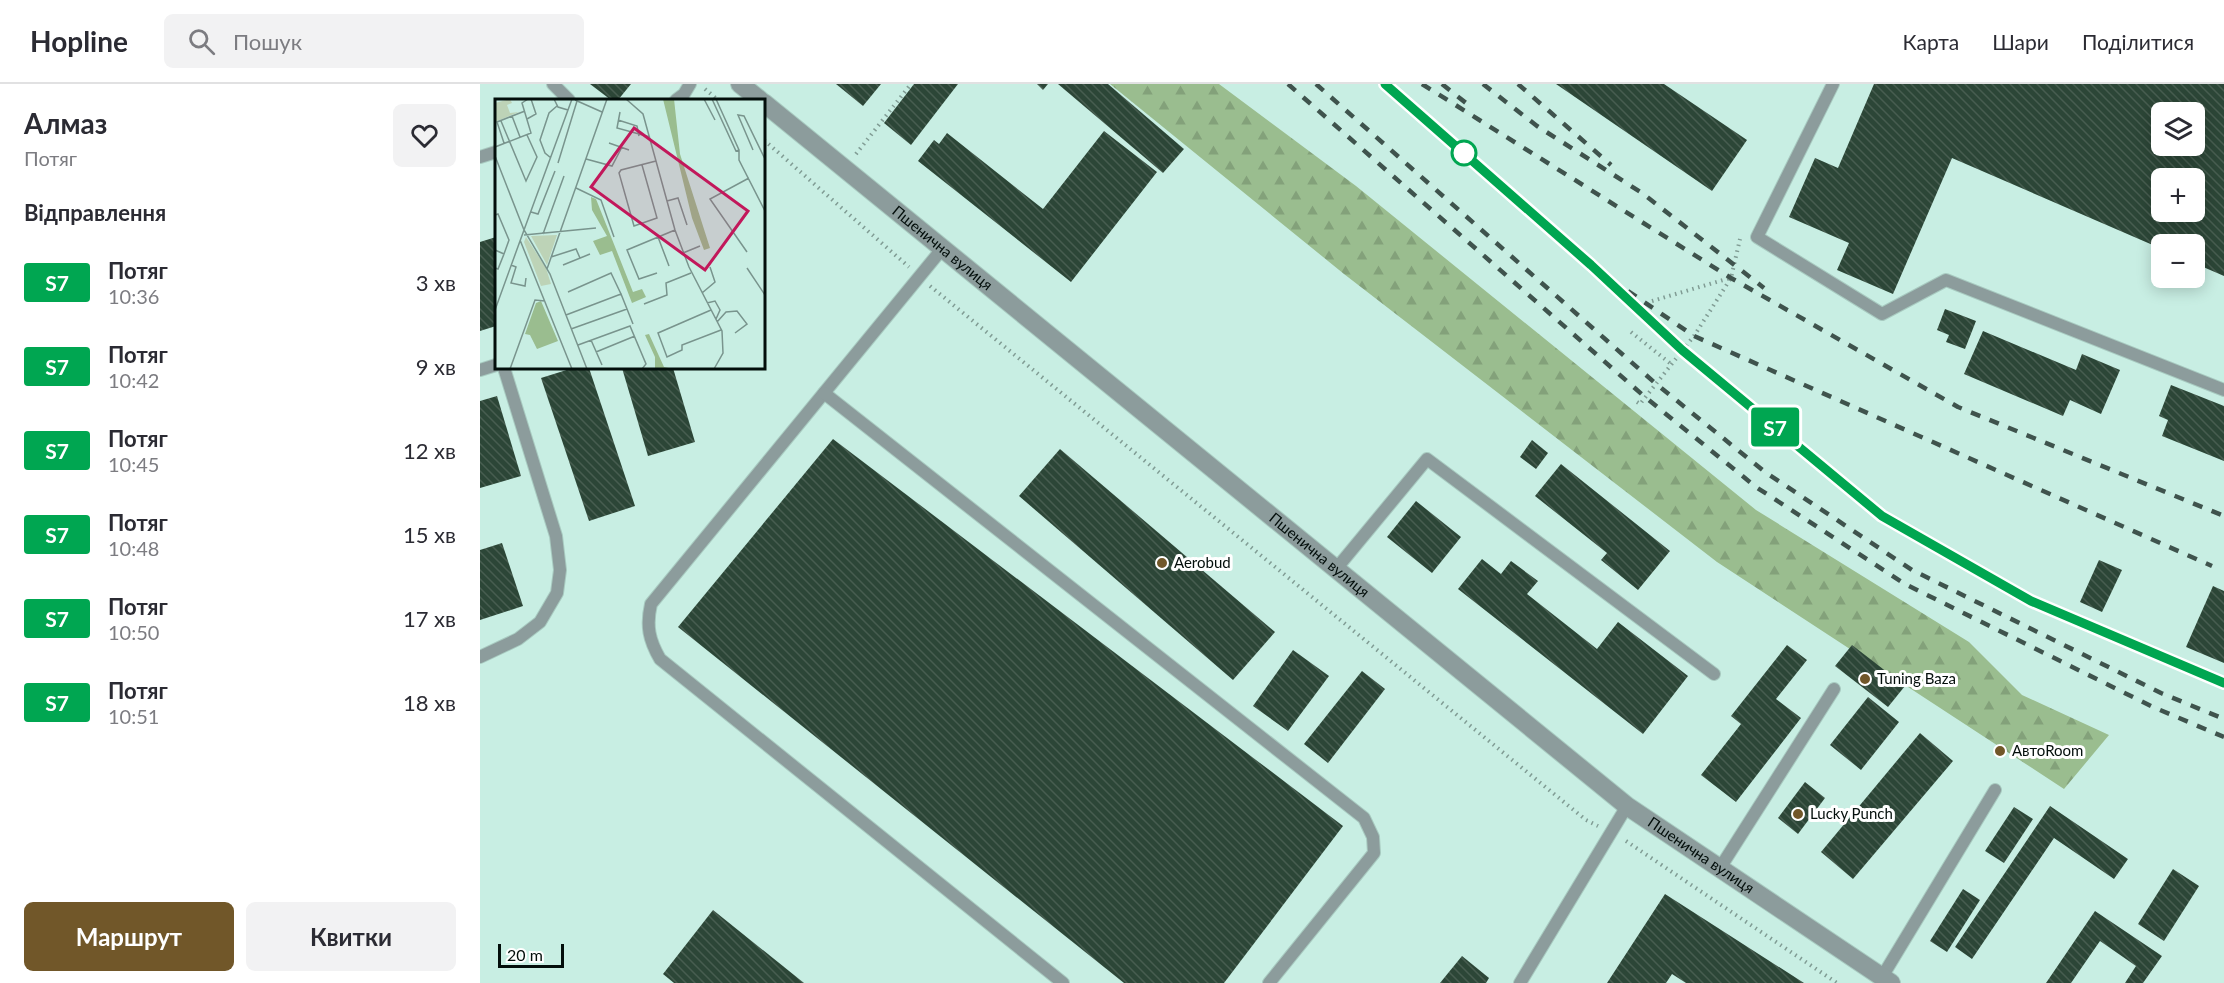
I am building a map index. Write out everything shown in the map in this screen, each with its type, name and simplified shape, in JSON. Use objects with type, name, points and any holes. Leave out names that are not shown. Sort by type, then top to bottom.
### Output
[{"type":"street","points":[[740,84],[759,99]]},
{"type":"street","name":"Пшенична вулиця","points":[[765,105],[1627,806],[1887,980]]},
{"type":"lane","points":[[553,84],[568,99]]},
{"type":"lane","points":[[677,99],[684,94],[690,84]]},
{"type":"lane","points":[[1833,84],[1757,237],[1882,314],[1946,280],[2224,390]]},
{"type":"lane","points":[[480,157],[495,152]]},
{"type":"lane","points":[[942,249],[651,604],[647,620],[650,641],[660,659],[1063,983]]},
{"type":"lane","points":[[480,370],[495,365]]},
{"type":"lane","points":[[480,657],[518,639],[540,622],[557,593],[560,570],[556,536],[504,369]]},
{"type":"lane","points":[[824,393],[1364,818],[1373,837],[1374,853],[1269,983]]},
{"type":"lane","points":[[1336,569],[1427,459],[1714,674]]},
{"type":"lane","points":[[1720,868],[1834,689]]},
{"type":"lane","points":[[1887,980],[1995,790]]},
{"type":"lane","points":[[1520,983],[1627,806]]},
{"type":"path","points":[[700,84],[717,99]]},
{"type":"path","points":[[844,169],[911,84]]},
{"type":"path","points":[[765,141],[919,276],[1586,820],[1612,831],[1836,983]]},
{"type":"path","points":[[1637,402],[1640,404],[1694,336],[1731,278],[1740,237]]},
{"type":"path","points":[[1652,301],[1731,278]]},
{"type":"path","points":[[1631,332],[1671,364]]},
{"type":"green space","points":[[1110,84],[1219,84],[1356,186],[1756,510],[1969,642],[2022,695],[2109,735],[2064,789],[1717,562],[1344,274]]},
{"type":"building","points":[[590,84],[631,84],[619,99],[610,99]]},
{"type":"building","points":[[836,84],[881,84],[863,106]]},
{"type":"building","points":[[914,84],[958,84],[911,145],[884,123]]},
{"type":"building","points":[[1037,84],[1048,84],[1043,90]]},
{"type":"building","points":[[1058,84],[1108,84],[1184,149],[1163,173]]},
{"type":"building","points":[[1556,84],[1664,84],[1747,140],[1712,191]]},
{"type":"building","points":[[1874,84],[2224,84],[2224,276],[2205,268],[2205,234],[2151,234],[2151,244],[1952,158],[1893,294],[1837,270],[1849,243],[1789,217],[1815,158],[1838,168]]},
{"type":"building","points":[[1104,131],[1157,172],[1071,282],[918,161],[934,140],[939,144],[947,133],[1043,209]]},
{"type":"building","points":[[495,237],[495,326],[480,331],[480,242]]},
{"type":"building","points":[[1945,309],[1976,321],[1965,349],[1946,342],[1949,335],[1937,330]]},
{"type":"building","points":[[1983,331],[2076,370],[2082,354],[2120,370],[2101,414],[2070,400],[2063,416],[1964,374]]},
{"type":"building","points":[[570,369],[589,369],[635,506],[589,521],[541,378]]},
{"type":"building","points":[[622,369],[673,369],[695,442],[648,456]]},
{"type":"building","points":[[2171,385],[2224,406],[2224,461],[2162,436],[2168,420],[2159,416]]},
{"type":"building","points":[[497,396],[521,476],[480,488],[480,401]]},
{"type":"building","points":[[833,439],[1343,826],[1224,983],[1124,983],[678,627]]},
{"type":"building","points":[[1532,440],[1548,453],[1536,469],[1520,457]]},
{"type":"building","points":[[1060,449],[1275,632],[1233,680],[1019,496]]},
{"type":"building","points":[[1561,464],[1670,551],[1638,590],[1601,560],[1607,553],[1535,496]]},
{"type":"building","points":[[1416,501],[1461,537],[1432,573],[1387,537]]},
{"type":"building","points":[[502,543],[523,606],[480,620],[480,550]]},
{"type":"building","points":[[1482,559],[1501,574],[1511,561],[1538,581],[1527,594],[1597,649],[1618,622],[1688,676],[1643,734],[1458,589]]},
{"type":"building","points":[[2099,560],[2122,570],[2102,612],[2080,602]]},
{"type":"building","points":[[2213,586],[2224,591],[2224,663],[2186,647]]},
{"type":"building","points":[[1787,645],[1807,660],[1776,699],[1801,718],[1736,802],[1701,775],[1741,724],[1731,716]]},
{"type":"building","points":[[1852,645],[1905,686],[1888,707],[1835,666]]},
{"type":"building","points":[[1293,650],[1329,676],[1288,731],[1253,706]]},
{"type":"building","points":[[1362,671],[1385,689],[1328,763],[1304,744]]},
{"type":"building","points":[[1868,697],[1899,722],[1861,770],[1830,745]]},
{"type":"building","points":[[1920,733],[1953,761],[1853,879],[1821,852]]},
{"type":"building","points":[[1805,782],[1825,798],[1798,834],[1778,818]]},
{"type":"building","points":[[2050,806],[2128,859],[2114,879],[2054,838],[1972,959],[1955,947]]},
{"type":"building","points":[[2014,807],[2033,819],[2004,863],[1985,851]]},
{"type":"building","points":[[2173,869],[2199,886],[2164,941],[2138,924]]},
{"type":"building","points":[[1963,889],[1980,900],[1947,952],[1930,941]]},
{"type":"building","points":[[1665,894],[1804,983],[1686,983],[1672,974],[1666,983],[1607,983]]},
{"type":"building","points":[[713,910],[804,983],[674,983],[663,974]]},
{"type":"building","points":[[2095,911],[2162,956],[2143,983],[2125,983],[2136,966],[2100,941],[2071,983],[2046,983]]},
{"type":"building","points":[[1462,956],[1489,978],[1486,983],[1440,983]]},
{"type":"railway","points":[[1288,84],[1645,397],[1756,487],[1905,584],[2153,707],[2224,737]]},
{"type":"railway","points":[[1316,84],[1655,383],[1765,472],[1912,570],[2161,693],[2224,719]]},
{"type":"railway","points":[[1385,84],[1591,265],[1682,350],[1883,516],[2031,601],[2224,683]]},
{"type":"railway","points":[[1422,84],[1731,278],[1958,407],[2224,516]]},
{"type":"railway","points":[[1442,84],[1466,103]]},
{"type":"railway","points":[[1483,84],[1537,126],[1642,193],[1764,288]]},
{"type":"railway","points":[[1518,84],[1611,165]]},
{"type":"railway","points":[[1628,291],[1694,336],[2212,566]]},
{"type":"train","name":"S7","points":[[1385,84],[1591,265],[1682,350],[1882,516],[2031,601],[2224,683]]},
{"type":"place","name":"Aerobud","points":[[1162,563]]},
{"type":"place","name":"Tuning Baza","points":[[1865,679]]},
{"type":"place","name":"АвтоRoom","points":[[2000,751]]},
{"type":"place","name":"Lucky Punch","points":[[1798,814]]}]
